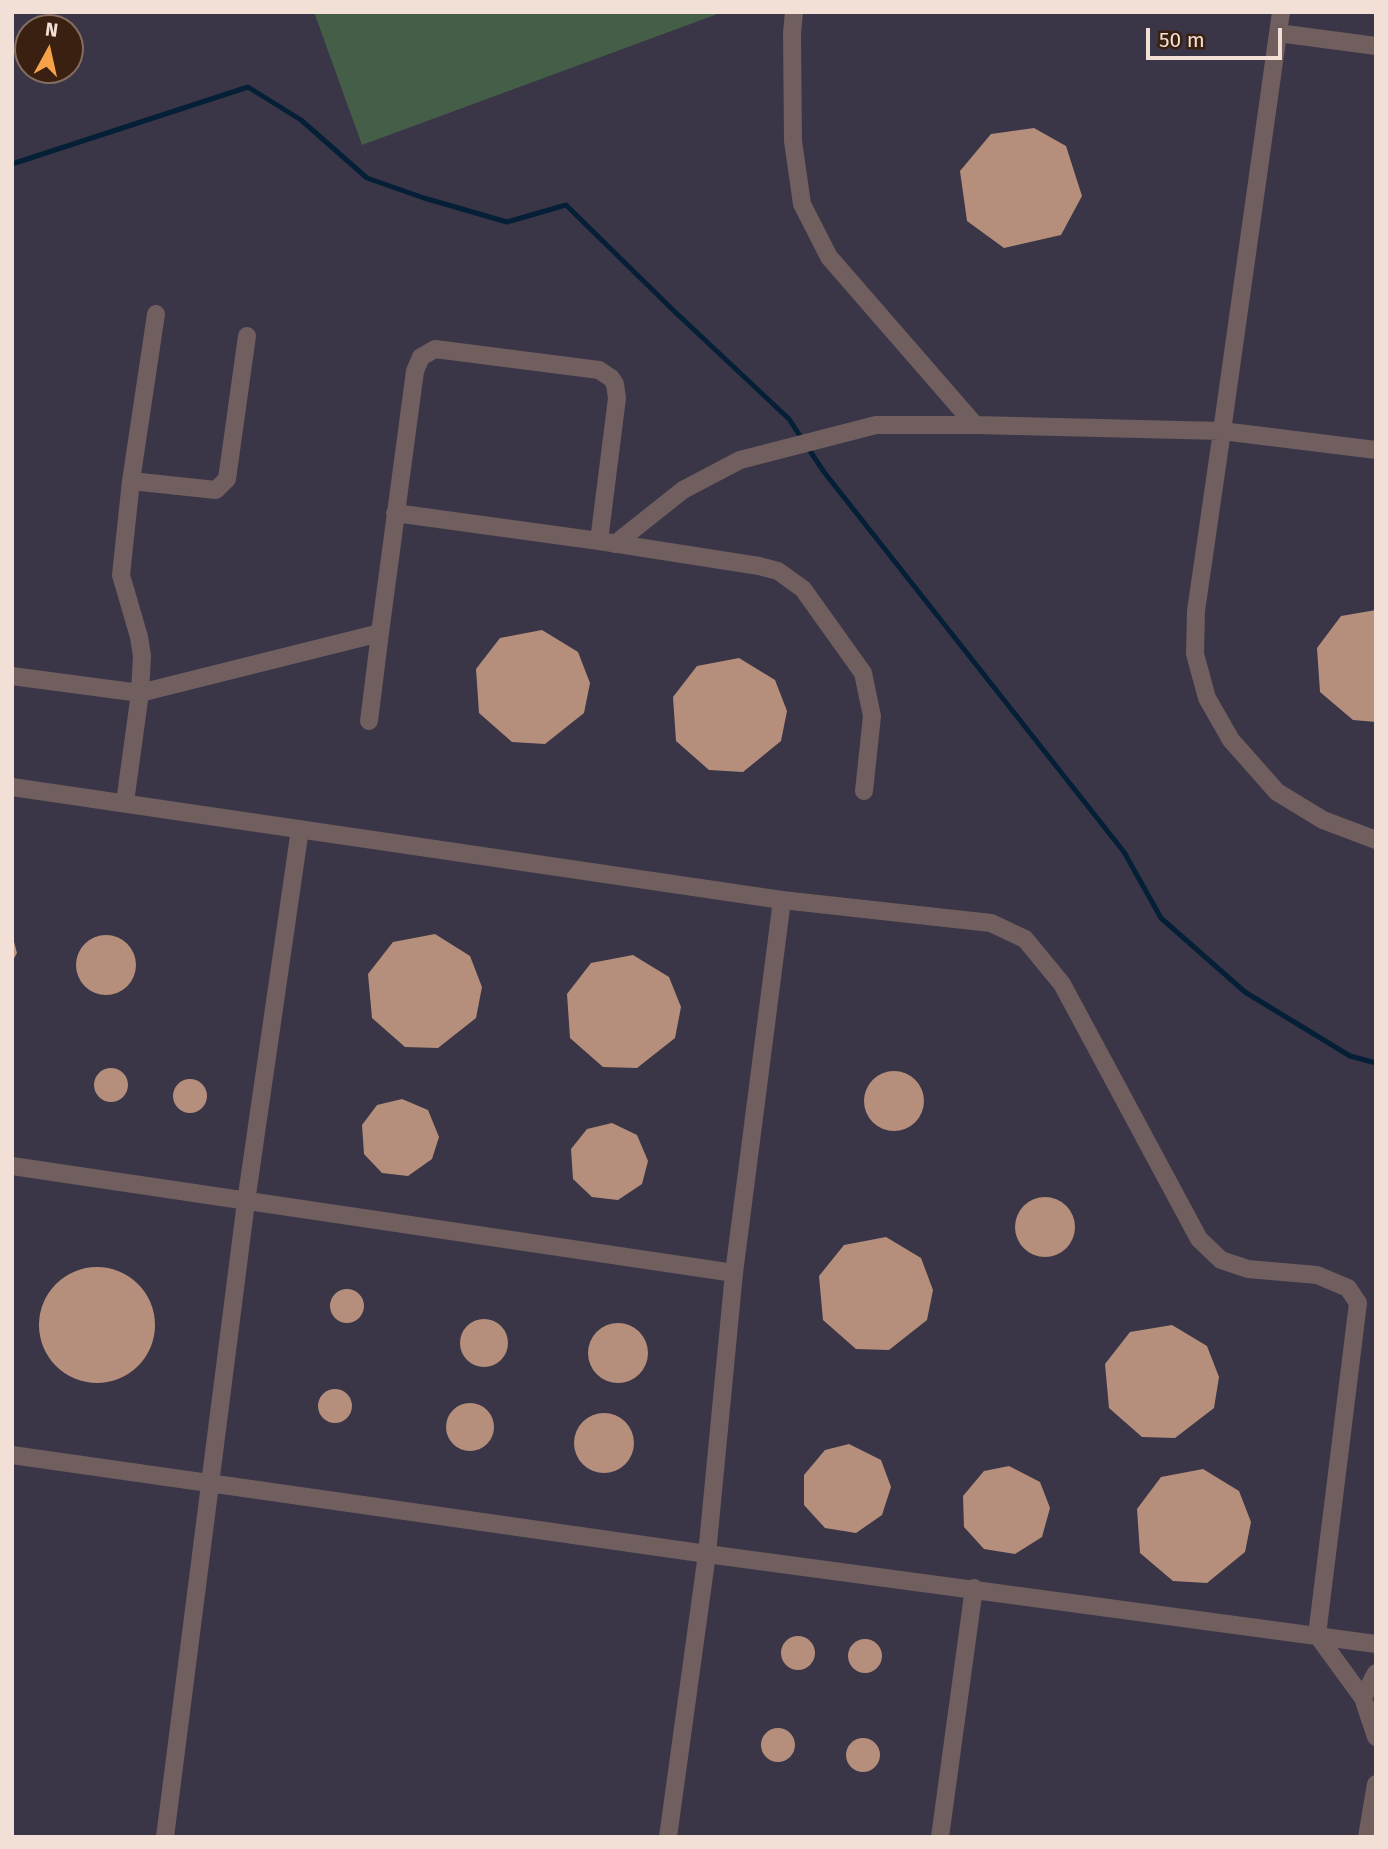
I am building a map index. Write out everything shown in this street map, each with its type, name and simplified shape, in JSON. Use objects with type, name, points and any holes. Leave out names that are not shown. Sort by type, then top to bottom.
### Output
[{"type":"lane","points":[[794,12],[793,141],[802,204],[829,257],[975,425]]},
{"type":"lane","points":[[1281,12],[1196,611],[1195,654],[1207,698],[1231,740],[1277,792],[1323,820],[1376,840]]},
{"type":"lane","points":[[1278,33],[1376,46]]},
{"type":"lane","points":[[125,802],[140,693],[142,656],[121,575],[131,481],[156,314]]},
{"type":"lane","points":[[131,481],[216,490],[227,479],[247,335]]},
{"type":"lane","points":[[369,721],[417,363],[427,351],[456,350],[599,370],[611,377],[617,398],[607,542]]},
{"type":"lane","points":[[607,542],[683,490],[740,460],[876,425],[1222,430],[1376,450]]},
{"type":"lane","points":[[395,513],[607,542],[778,571],[803,589],[863,673],[872,716],[864,791]]},
{"type":"lane","points":[[12,676],[140,693],[380,633]]},
{"type":"lane","points":[[12,787],[782,900],[991,923],[1025,939],[1062,984],[1199,1240],[1221,1260],[1248,1269],[1317,1275],[1348,1288],[1358,1303],[1317,1635],[1363,1698],[1376,1737]]},
{"type":"lane","points":[[165,1837],[246,1202],[300,829]]},
{"type":"lane","points":[[668,1837],[708,1554],[734,1273],[782,900]]},
{"type":"lane","points":[[12,1166],[734,1273]]},
{"type":"lane","points":[[12,1455],[708,1554],[1376,1644]]},
{"type":"lane","points":[[940,1837],[974,1588]]},
{"type":"lane","points":[[1363,1698],[1376,1673]]},
{"type":"lane","points":[[1367,1837],[1376,1784]]},
{"type":"shaded area","points":[[12,12],[1376,12],[1376,1837],[12,1837]]},
{"type":"green space","points":[[314,12],[723,12],[362,145]]},
{"type":"building","points":[[1034,128],[1066,146],[1082,196],[1061,235],[1004,248],[967,221],[960,171],[991,134]]},
{"type":"building","points":[[1376,610],[1376,722],[1353,720],[1320,692],[1317,648],[1341,616]]},
{"type":"building","points":[[542,630],[578,652],[590,683],[584,713],[545,744],[512,742],[479,713],[476,669],[500,638]]},
{"type":"building","points":[[739,658],[775,680],[787,711],[781,741],[743,772],[709,770],[676,741],[673,697],[697,666]]},
{"type":"building","points":[[12,934],[17,953],[12,962]]},
{"type":"building","points":[[435,934],[470,956],[482,987],[476,1018],[438,1048],[405,1047],[372,1018],[368,974],[393,942]]},
{"type":"building","points":[[100,935],[112,935],[131,948],[136,965],[134,977],[123,990],[112,995],[100,995],[81,982],[76,971],[76,959],[89,940]]},
{"type":"building","points":[[633,955],[669,977],[681,1007],[675,1038],[637,1068],[603,1067],[570,1038],[567,994],[591,963]]},
{"type":"building","points":[[111,1068],[123,1073],[128,1085],[123,1097],[111,1102],[99,1097],[94,1085],[99,1073]]},
{"type":"building","points":[[888,1071],[900,1071],[919,1084],[924,1101],[922,1113],[911,1126],[900,1131],[888,1131],[869,1118],[864,1107],[864,1095],[877,1076]]},
{"type":"building","points":[[190,1079],[202,1084],[207,1096],[202,1108],[190,1113],[178,1108],[173,1096],[178,1084]]},
{"type":"building","points":[[402,1099],[428,1110],[439,1137],[432,1159],[408,1176],[382,1173],[364,1154],[362,1125],[377,1105]]},
{"type":"building","points":[[612,1123],[637,1135],[648,1161],[642,1184],[618,1200],[592,1197],[573,1179],[571,1149],[587,1129]]},
{"type":"building","points":[[1039,1197],[1051,1197],[1070,1210],[1075,1227],[1073,1239],[1062,1252],[1051,1257],[1039,1257],[1020,1244],[1015,1233],[1015,1221],[1028,1202]]},
{"type":"building","points":[[886,1237],[921,1258],[933,1290],[927,1320],[889,1350],[856,1349],[823,1320],[819,1276],[844,1245]]},
{"type":"building","points":[[97,1267],[119,1271],[138,1284],[151,1303],[155,1325],[151,1347],[138,1366],[119,1379],[97,1383],[75,1379],[56,1366],[43,1347],[39,1325],[43,1303],[56,1284],[75,1271]]},
{"type":"building","points":[[347,1289],[359,1294],[364,1306],[359,1318],[347,1323],[335,1318],[330,1306],[335,1294]]},
{"type":"building","points":[[484,1319],[501,1326],[508,1343],[501,1360],[484,1367],[467,1360],[460,1343],[467,1326]]},
{"type":"building","points":[[612,1323],[624,1323],[643,1336],[648,1353],[646,1365],[635,1378],[624,1383],[612,1383],[593,1370],[588,1359],[588,1347],[601,1328]]},
{"type":"building","points":[[1172,1325],[1207,1346],[1219,1377],[1214,1408],[1175,1438],[1142,1437],[1109,1408],[1105,1364],[1130,1332]]},
{"type":"building","points":[[335,1389],[347,1394],[352,1406],[347,1418],[335,1423],[323,1418],[318,1406],[323,1394]]},
{"type":"building","points":[[470,1403],[487,1410],[494,1427],[487,1444],[470,1451],[453,1444],[446,1427],[453,1410]]},
{"type":"building","points":[[598,1413],[610,1413],[629,1426],[634,1443],[632,1455],[621,1468],[610,1473],[598,1473],[579,1460],[574,1449],[574,1437],[587,1418]]},
{"type":"building","points":[[849,1444],[881,1460],[891,1487],[882,1515],[856,1533],[825,1528],[804,1505],[804,1475],[825,1450]]},
{"type":"building","points":[[1009,1466],[1040,1482],[1050,1508],[1042,1537],[1015,1554],[984,1549],[964,1527],[963,1496],[984,1471]]},
{"type":"building","points":[[1203,1469],[1239,1491],[1251,1522],[1245,1552],[1207,1583],[1173,1581],[1140,1553],[1137,1509],[1161,1477]]},
{"type":"building","points":[[798,1636],[810,1641],[815,1653],[810,1665],[798,1670],[786,1665],[781,1653],[786,1641]]},
{"type":"building","points":[[865,1639],[877,1644],[882,1656],[877,1668],[865,1673],[853,1668],[848,1656],[853,1644]]},
{"type":"building","points":[[778,1728],[790,1733],[795,1745],[790,1757],[778,1762],[766,1757],[761,1745],[766,1733]]},
{"type":"building","points":[[863,1738],[875,1743],[880,1755],[875,1767],[863,1772],[851,1767],[846,1755],[851,1743]]},
{"type":"waterway","points":[[12,164],[248,87],[301,120],[367,178],[507,222],[566,205],[789,419],[802,439]]},
{"type":"waterway","points":[[808,448],[824,472],[1124,852],[1161,918],[1245,992],[1350,1056],[1376,1063]]}]
